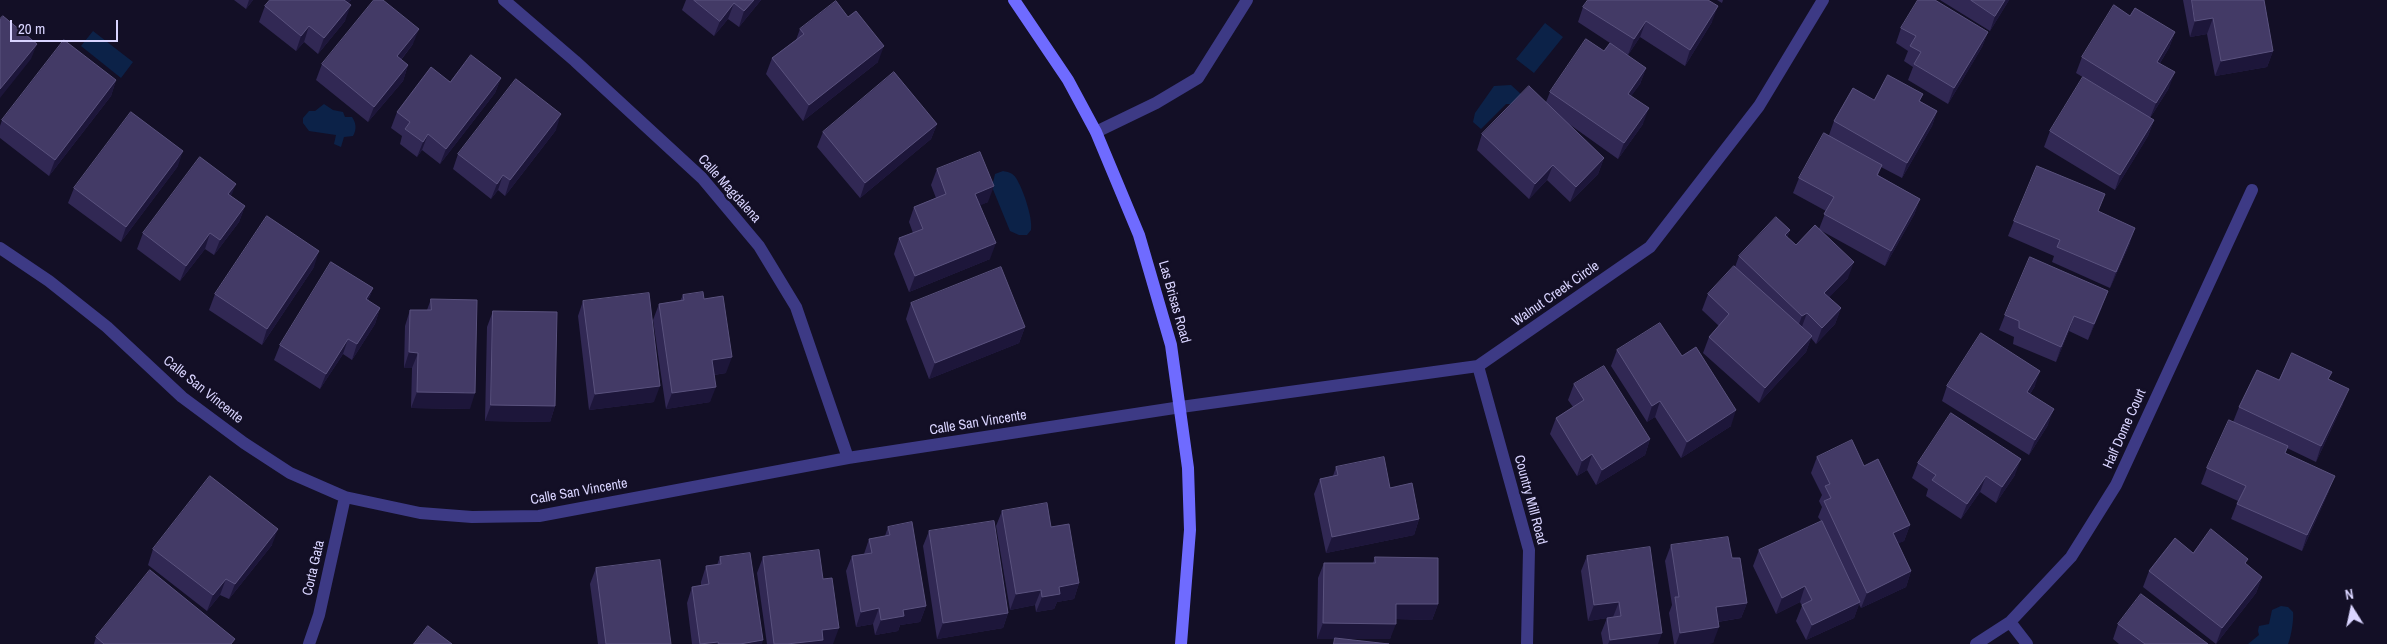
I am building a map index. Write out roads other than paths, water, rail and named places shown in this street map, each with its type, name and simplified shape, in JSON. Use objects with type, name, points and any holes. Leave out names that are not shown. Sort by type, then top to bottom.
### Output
[{"type":"street","name":"Calle Magdalena","points":[[504,0],[575,61],[702,178],[759,246],[796,307],[848,458]]},
{"type":"street","name":"Las Brisas Road","points":[[1014,0],[1068,80],[1096,132],[1140,235],[1172,345],[1188,468],[1190,530],[1181,644]]},
{"type":"street","points":[[1096,132],[1156,103],[1198,78],[1247,0]]},
{"type":"street","name":"Walnut Creek Circle","points":[[1181,407],[1478,366],[1650,247],[1759,106],[1823,0]]},
{"type":"street","name":"Half Dome Court","points":[[1976,644],[2010,622],[2071,557],[2116,485],[2252,190]]},
{"type":"street","name":"Calle San Vincente","points":[[0,248],[49,281],[107,327],[182,397],[244,443],[290,473],[345,497],[420,513],[472,517],[539,516],[848,458],[1181,407]]},
{"type":"street","name":"Country Mill Road","points":[[1478,366],[1529,550],[1527,644]]},
{"type":"street","name":"Corta Gata","points":[[309,644],[319,615],[345,497]]},
{"type":"street","points":[[2010,622],[2027,644]]},
{"type":"water","points":[[1545,23],[1563,37],[1534,73],[1516,59]]},
{"type":"water","points":[[93,31],[133,62],[121,78],[81,46]]},
{"type":"water","points":[[1511,85],[1522,95],[1513,104],[1506,104],[1481,129],[1473,122],[1475,113],[1494,86]]},
{"type":"water","points":[[324,104],[333,110],[343,112],[345,117],[352,117],[354,122],[353,136],[344,137],[341,147],[334,144],[336,135],[309,131],[303,123],[303,118],[309,111],[315,111]]},
{"type":"water","points":[[1003,171],[1015,176],[1024,196],[1031,225],[1031,230],[1027,235],[1019,235],[1010,231],[992,187],[995,174]]},
{"type":"water","points":[[2281,606],[2288,607],[2293,612],[2288,644],[2248,644],[2259,635],[2259,626],[2269,624],[2272,610]]}]
